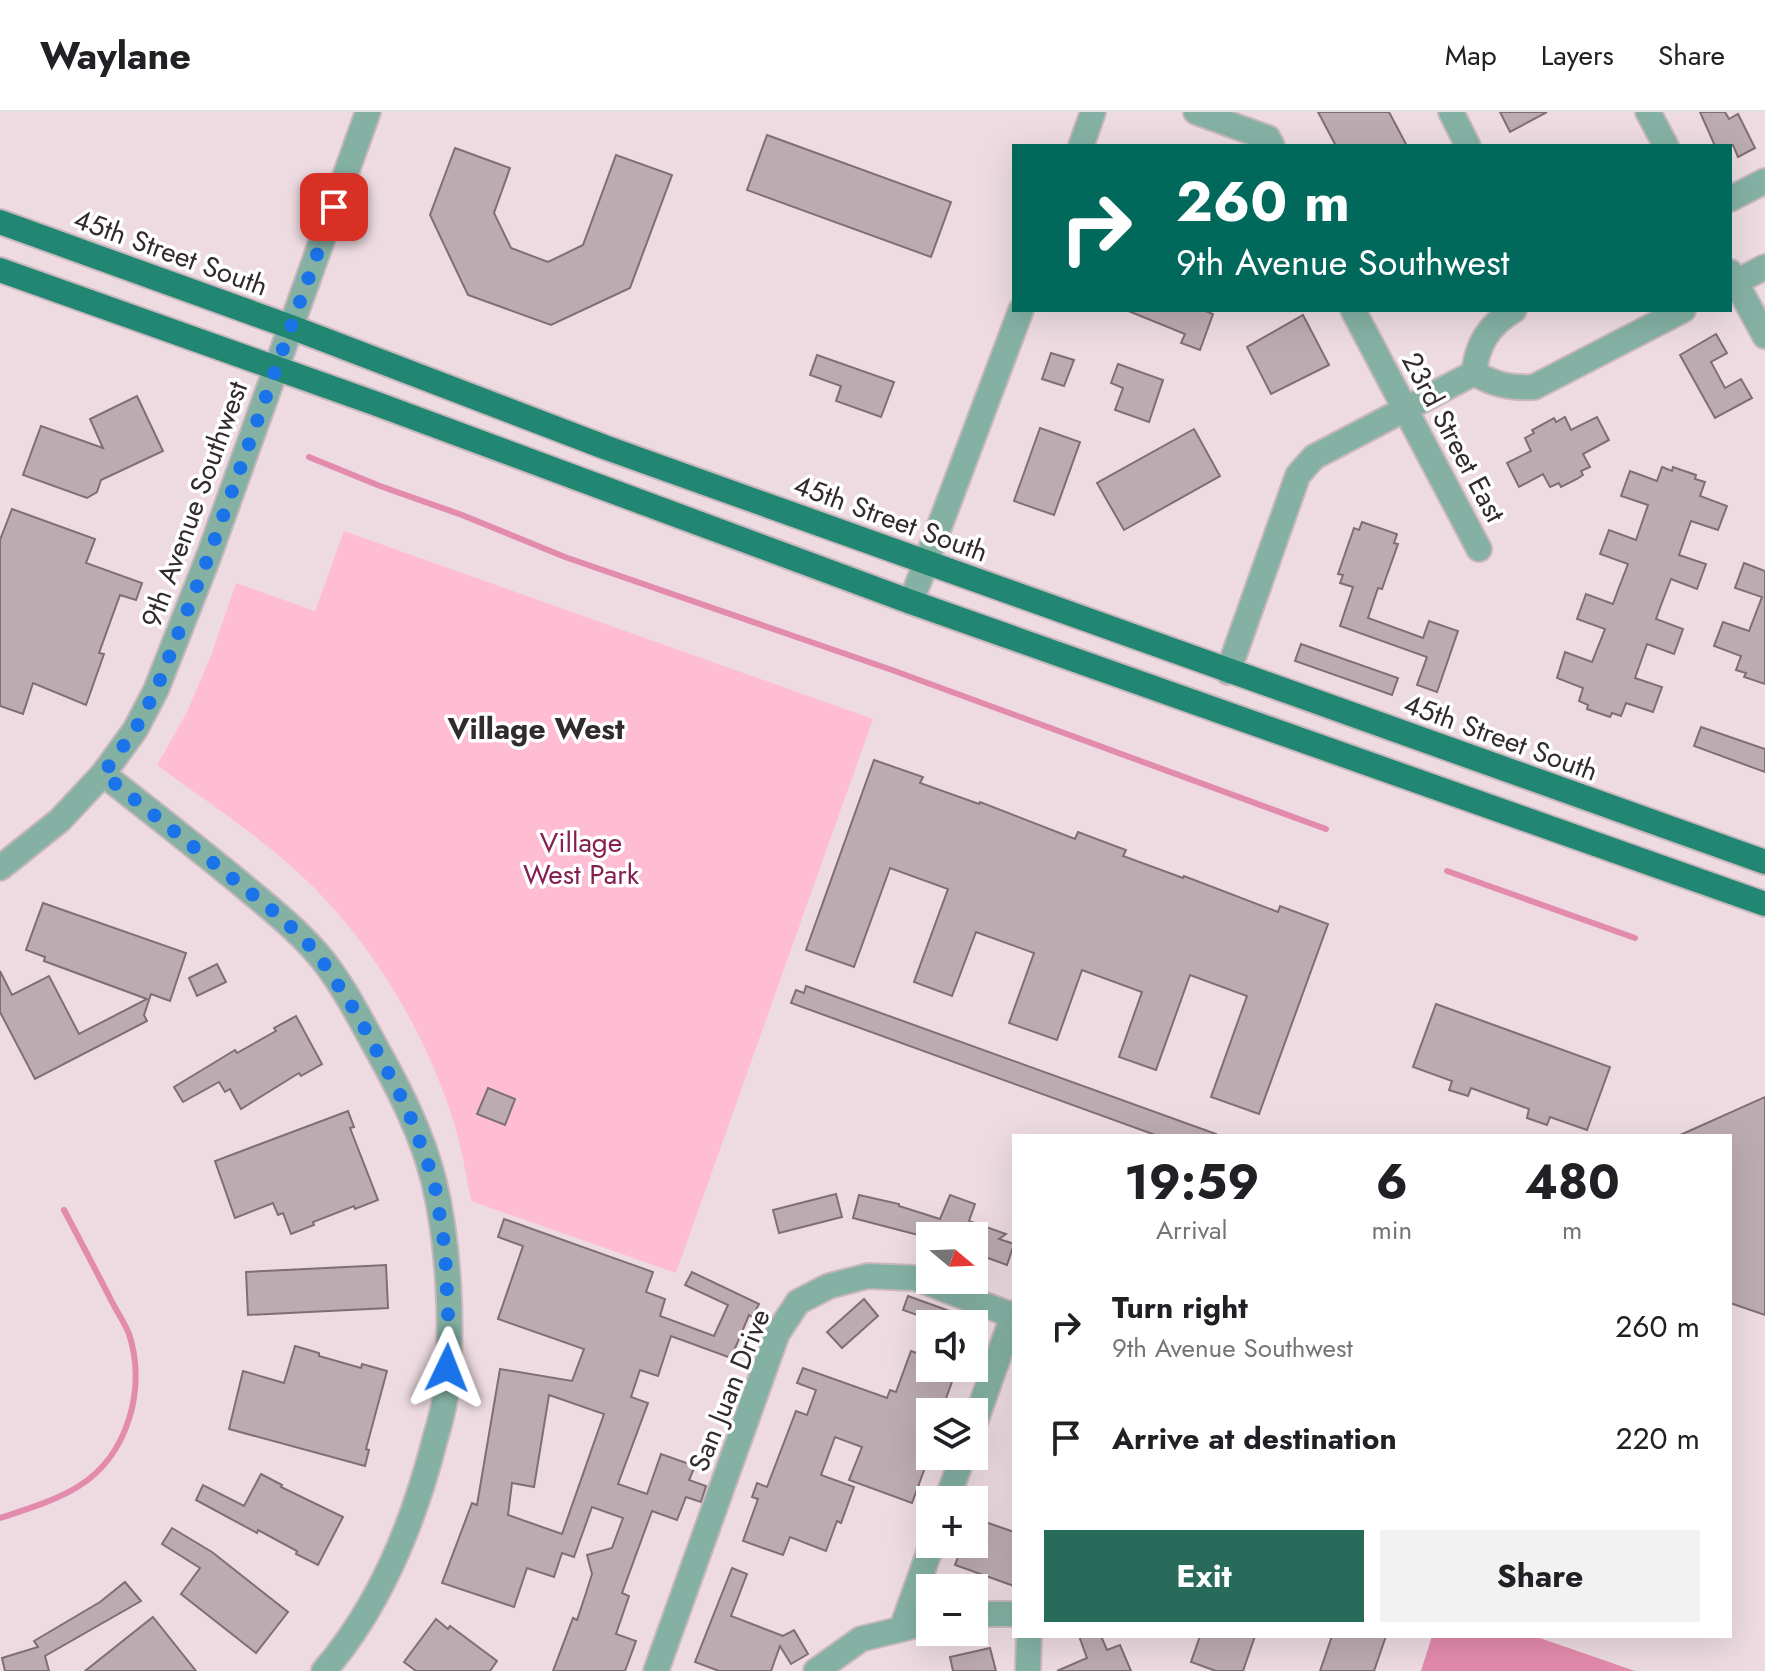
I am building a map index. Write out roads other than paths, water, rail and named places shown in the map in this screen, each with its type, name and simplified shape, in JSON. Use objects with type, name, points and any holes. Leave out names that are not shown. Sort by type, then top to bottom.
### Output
[{"type":"main road","name":"45th Street South","points":[[0,222],[291,327],[607,448],[1765,862]]},
{"type":"main road","points":[[0,236],[97,257]]},
{"type":"main road","points":[[0,270],[276,368],[911,602],[1765,904]]},
{"type":"street","name":"9th Avenue Southwest","points":[[0,868],[60,820],[103,774],[135,730],[156,690],[208,558],[368,112]]},
{"type":"street","points":[[1082,144],[1093,112]]},
{"type":"street","points":[[1196,112],[1268,138],[1271,144]]},
{"type":"street","points":[[1451,112],[1467,144]]},
{"type":"street","points":[[1648,112],[1665,144]]},
{"type":"street","points":[[1732,198],[1765,181]]},
{"type":"street","points":[[1765,267],[1732,280],[1765,336]]},
{"type":"street","points":[[911,602],[1020,312]]},
{"type":"street","name":"23rd Street East","points":[[1354,312],[1479,549]]},
{"type":"street","points":[[1474,373],[1476,355],[1487,331],[1511,312]]},
{"type":"street","points":[[1474,373],[1494,385],[1534,387],[1679,312]]},
{"type":"street","points":[[1228,672],[1298,475],[1314,457],[1474,373]]},
{"type":"street","points":[[103,774],[283,919],[317,953],[357,1014],[394,1080],[434,1180],[445,1249],[449,1336],[445,1399],[426,1474],[402,1541],[369,1610],[324,1671]]},
{"type":"street","name":"San Juan Drive","points":[[656,1671],[777,1334],[798,1302],[829,1286],[868,1276],[915,1278],[1012,1314]]},
{"type":"street","points":[[984,1398],[1012,1320]]},
{"type":"street","points":[[902,1628],[927,1558]]},
{"type":"street","points":[[988,1614],[1012,1614]]},
{"type":"street","points":[[816,1671],[861,1639],[916,1625]]},
{"type":"street","points":[[1028,1671],[1029,1638]]},
{"type":"waterway","points":[[309,457],[565,557],[892,670],[1326,829]]},
{"type":"waterway","points":[[1447,871],[1635,938]]},
{"type":"waterway","points":[[0,1518],[60,1496],[96,1473],[121,1439],[134,1397],[136,1376],[129,1334],[64,1210]]},
{"type":"district","name":"Village West","points":[[536,729]]},
{"type":"park label","name":"Village West Park","points":[[581,858]]}]
